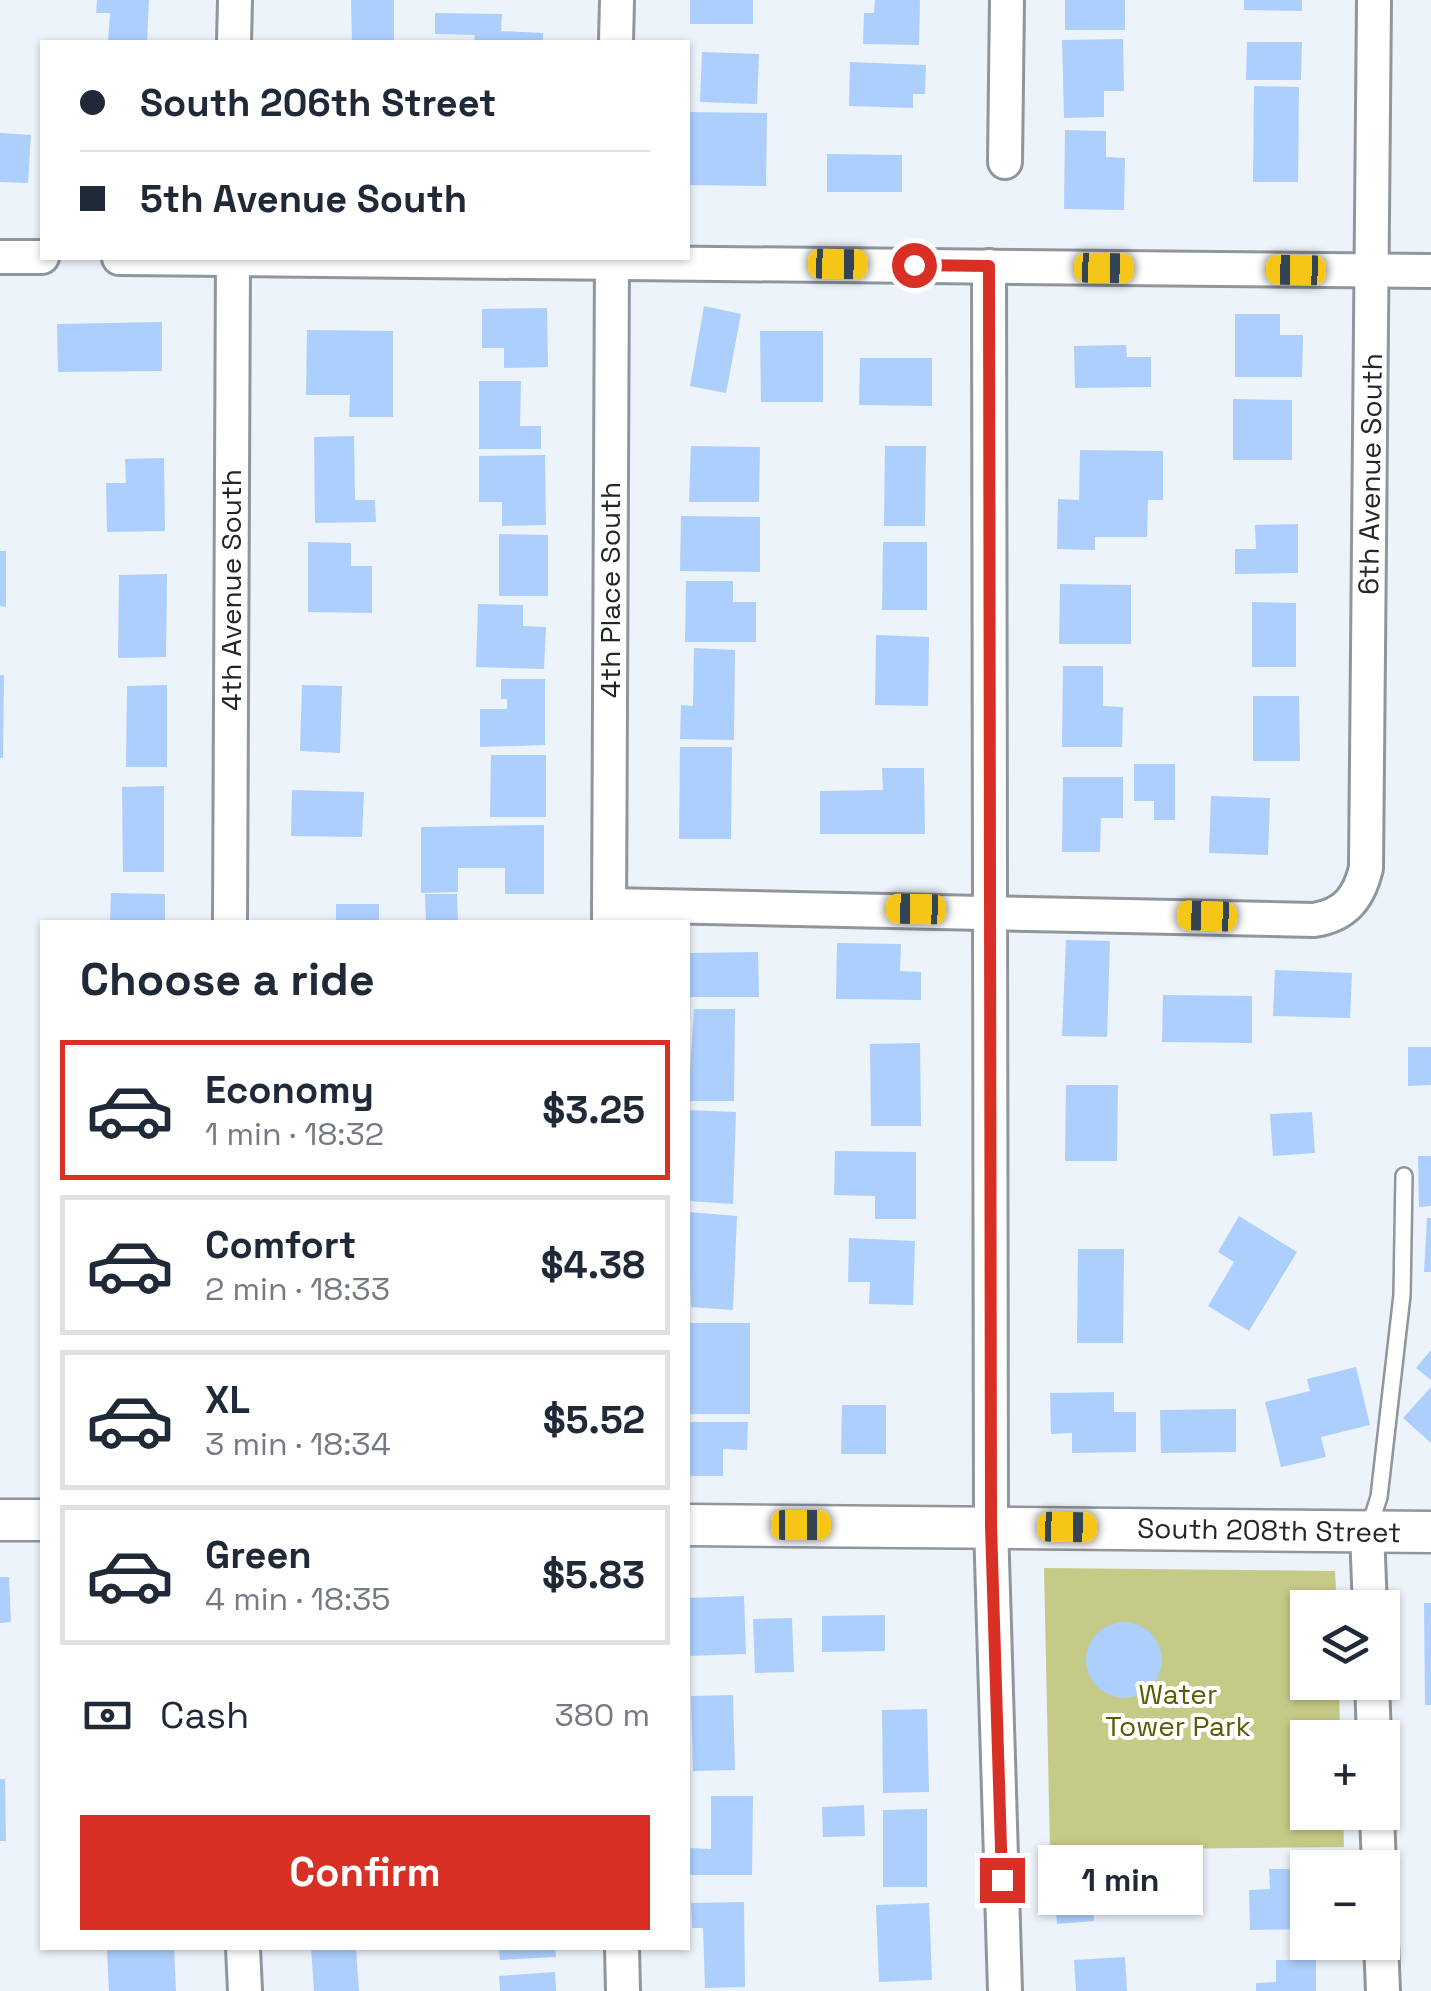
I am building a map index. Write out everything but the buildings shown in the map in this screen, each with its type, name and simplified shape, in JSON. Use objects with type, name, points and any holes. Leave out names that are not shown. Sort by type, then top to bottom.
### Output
[{"type":"street","points":[[234,0],[234,40]]},
{"type":"street","points":[[616,40],[617,0]]},
{"type":"street","points":[[1005,162],[1006,0]]},
{"type":"street","name":"6th Avenue South","points":[[994,910],[1314,920],[1333,917],[1360,894],[1366,868],[1374,0]]},
{"type":"street","points":[[0,257],[40,257]]},
{"type":"street","name":"4th Avenue South","points":[[230,920],[233,260]]},
{"type":"street","name":"4th Place South","points":[[609,914],[612,260]]},
{"type":"street","points":[[666,260],[1431,271]]},
{"type":"street","points":[[989,266],[994,910],[991,1526],[1005,1991]]},
{"type":"street","points":[[609,914],[994,910]]},
{"type":"street","points":[[0,1520],[40,1520]]},
{"type":"street","name":"South 208th Street","points":[[690,1524],[1431,1532]]},
{"type":"street","points":[[1367,1532],[1369,1590]]},
{"type":"street","points":[[244,1950],[245,1991]]},
{"type":"street","points":[[622,1950],[623,1991]]},
{"type":"street","points":[[1382,1960],[1383,1991]]},
{"type":"lane","points":[[1367,1532],[1380,1498],[1402,1295],[1404,1176]]},
{"type":"green space","name":"Water Tower Park","points":[[1044,1568],[1335,1571],[1336,1590],[1290,1590],[1290,1700],[1339,1700],[1340,1720],[1290,1720],[1290,1830],[1344,1830],[1344,1847],[1050,1850]]},
{"type":"route","points":[[914,265],[989,266],[994,910],[991,1526],[1002,1880]]}]
